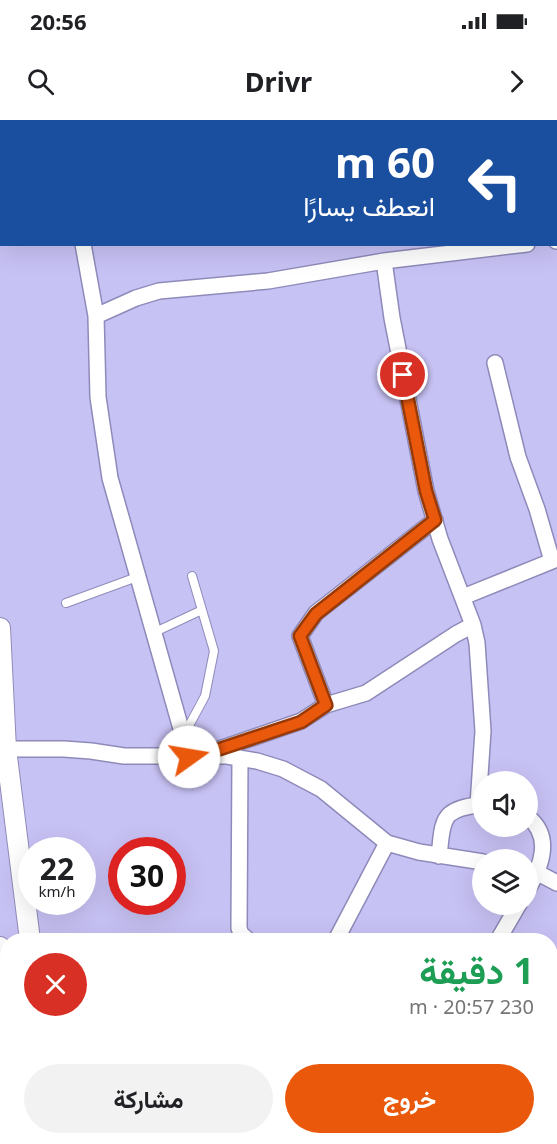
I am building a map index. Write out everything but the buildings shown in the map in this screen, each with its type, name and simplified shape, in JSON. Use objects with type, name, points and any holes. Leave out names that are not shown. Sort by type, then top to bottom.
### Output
[{"type":"street","points":[[82,246],[96,316],[98,397],[110,478],[183,737],[194,757]]},
{"type":"street","points":[[96,316],[136,298],[159,291],[268,281],[384,261],[510,246]]},
{"type":"street","points":[[384,261],[392,318],[426,491],[448,560],[473,625],[477,643],[483,731],[482,771]]},
{"type":"street","points":[[463,597],[555,560],[516,448],[495,363]]},
{"type":"street","points":[[326,705],[300,636],[316,614],[435,520]]},
{"type":"street","points":[[194,757],[301,722],[326,705],[366,693],[473,625]]},
{"type":"street","points":[[0,628],[3,748],[29,933]]},
{"type":"street","points":[[3,748],[64,748],[124,756],[227,756],[257,761],[283,769],[321,789],[387,843],[419,852],[472,860]]},
{"type":"street","points":[[240,758],[239,928],[242,933]]},
{"type":"street","points":[[439,856],[443,826],[449,814],[472,806]]},
{"type":"street","points":[[538,828],[542,837],[542,854],[538,862]]},
{"type":"street","points":[[340,933],[387,843]]},
{"type":"street","points":[[538,874],[557,883]]},
{"type":"street","points":[[502,933],[513,915]]},
{"type":"lane","points":[[183,737],[205,696],[214,651],[192,576]]},
{"type":"lane","points":[[66,603],[137,577]]},
{"type":"lane","points":[[153,633],[202,610]]},
{"type":"route","points":[[189,757],[199,756],[301,722],[326,705],[300,636],[316,614],[435,520],[426,491],[403,375]]}]
